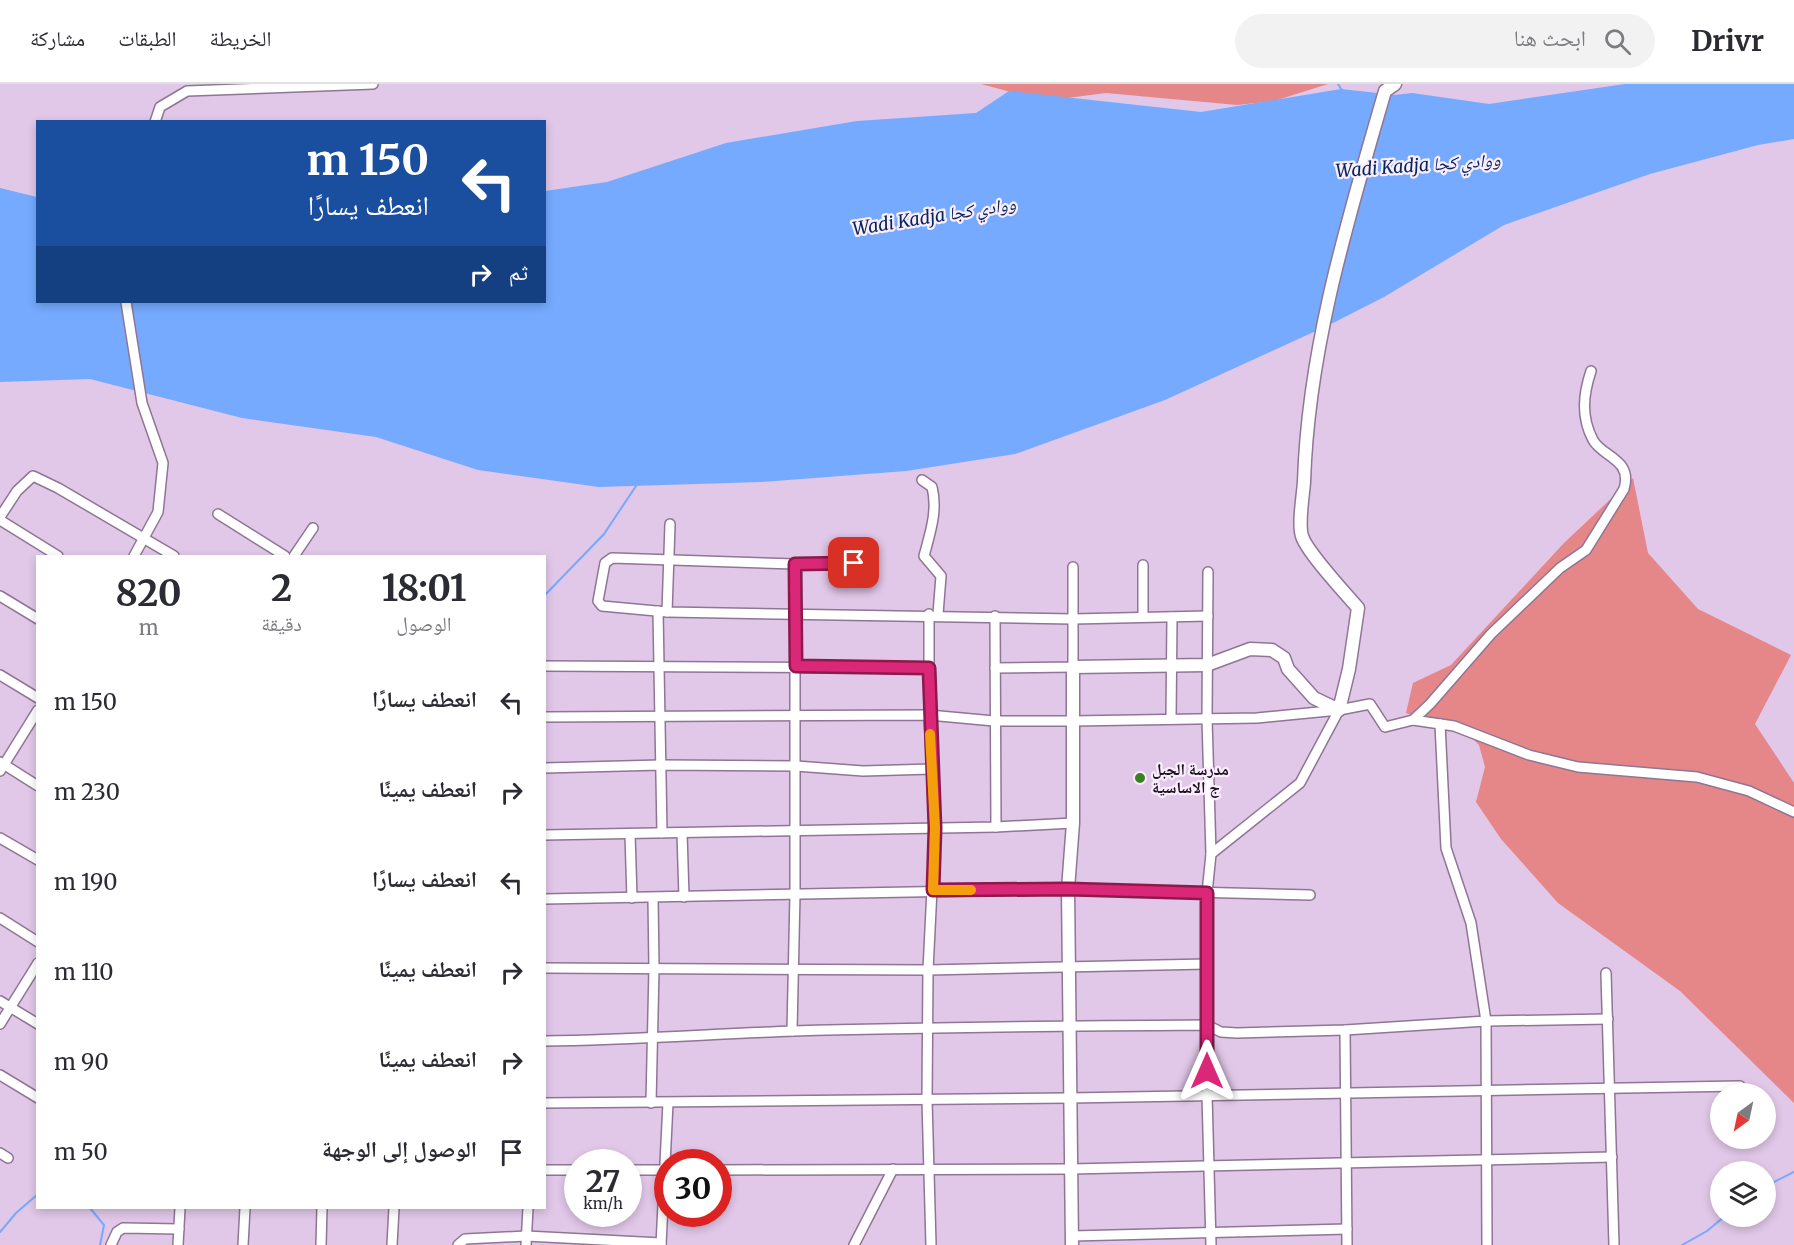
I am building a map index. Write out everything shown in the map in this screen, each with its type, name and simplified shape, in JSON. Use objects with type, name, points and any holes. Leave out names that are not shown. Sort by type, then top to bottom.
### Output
[{"type":"main road","points":[[1072,1240],[1068,889],[1072,822],[1073,667],[1207,665],[1250,649],[1272,650],[1284,658],[1288,669],[1314,698],[1339,710],[1349,669],[1358,608],[1326,572],[1302,537],[1305,447],[1319,339],[1360,176],[1385,91],[1395,84]]},
{"type":"street","points":[[156,120],[160,107],[187,91],[373,84]]},
{"type":"street","points":[[126,303],[141,403],[163,463],[158,512],[135,555]]},
{"type":"street","points":[[1413,720],[1430,704],[1491,634],[1560,568],[1586,550],[1624,489],[1625,480],[1618,460],[1593,441],[1585,414],[1584,399],[1591,371]]},
{"type":"street","points":[[56,555],[0,518],[17,491],[33,476],[172,555]]},
{"type":"street","points":[[922,480],[933,487],[935,498],[934,519],[924,556],[941,576],[934,614],[929,668],[935,828],[928,970],[927,1100],[931,1169],[931,1245]]},
{"type":"street","points":[[218,514],[283,555]]},
{"type":"street","points":[[662,833],[660,666],[670,524]]},
{"type":"street","points":[[295,555],[313,528]]},
{"type":"street","points":[[873,563],[795,564],[608,559],[598,601],[602,606],[663,611],[1073,618],[1208,616]]},
{"type":"street","points":[[792,1031],[795,968],[795,564]]},
{"type":"street","points":[[1143,565],[1143,617]]},
{"type":"street","points":[[995,668],[1073,667],[1073,567]]},
{"type":"street","points":[[1208,572],[1207,665],[1211,854],[1207,893],[1207,1094],[1211,1245]]},
{"type":"street","points":[[0,596],[36,618]]},
{"type":"street","points":[[995,616],[996,827]]},
{"type":"street","points":[[1171,720],[1172,617]]},
{"type":"street","points":[[546,666],[929,668]]},
{"type":"street","points":[[0,675],[36,697]]},
{"type":"street","points":[[546,717],[929,715],[994,721],[1073,722],[1257,718],[1339,710],[1371,704],[1385,727],[1413,720],[1454,726],[1529,755],[1578,767],[1697,777],[1749,791],[1794,812]]},
{"type":"street","points":[[1211,854],[1300,783],[1339,710]]},
{"type":"street","points":[[36,713],[1,766],[36,785]]},
{"type":"street","points":[[1440,724],[1446,848],[1471,923],[1486,1021],[1487,1245]]},
{"type":"street","points":[[546,768],[661,765],[796,766],[863,771],[932,769]]},
{"type":"street","points":[[546,836],[996,827],[1072,822]]},
{"type":"street","points":[[682,833],[684,897]]},
{"type":"street","points":[[630,834],[632,898]]},
{"type":"street","points":[[0,838],[36,859]]},
{"type":"street","points":[[546,899],[1068,889],[1310,895]]},
{"type":"street","points":[[651,1103],[653,898]]},
{"type":"street","points":[[0,918],[36,941]]},
{"type":"street","points":[[546,968],[928,970],[1207,964]]},
{"type":"street","points":[[0,1024],[36,966]]},
{"type":"street","points":[[1606,973],[1614,1245]]},
{"type":"street","points":[[0,1001],[36,1023]]},
{"type":"street","points":[[546,1041],[653,1040],[792,1031],[1070,1026],[1207,1025],[1221,1032],[1237,1033],[1345,1030],[1486,1021],[1608,1019]]},
{"type":"street","points":[[1345,1030],[1347,1245]]},
{"type":"street","points":[[0,1075],[36,1097]]},
{"type":"street","points":[[546,1103],[1070,1098],[1710,1086]]},
{"type":"street","points":[[667,1149],[668,1103]]},
{"type":"street","points":[[732,1170],[1071,1169],[1612,1157]]},
{"type":"street","points":[[546,1170],[564,1170]]},
{"type":"street","points":[[854,1245],[893,1170]]},
{"type":"street","points":[[178,1245],[180,1209]]},
{"type":"street","points":[[243,1245],[245,1209]]},
{"type":"street","points":[[321,1245],[322,1209]]},
{"type":"street","points":[[392,1245],[394,1209]]},
{"type":"street","points":[[526,1240],[528,1209]]},
{"type":"street","points":[[458,1245],[465,1239],[661,1244],[662,1227]]},
{"type":"street","points":[[111,1245],[117,1232],[123,1228],[179,1229]]},
{"type":"street","points":[[1072,1240],[1211,1231],[1347,1229]]},
{"type":"shaded area","points":[[981,84],[1328,84],[1274,101],[1237,105],[1106,93],[1044,101]]},
{"type":"shaded area","points":[[1633,478],[1648,553],[1698,609],[1791,655],[1755,724],[1794,783],[1794,1103],[1680,991],[1558,903],[1501,839],[1476,802],[1485,767],[1479,745],[1471,737],[1406,713],[1413,683],[1451,665],[1564,543]]},
{"type":"water","name":"Wadi Kadja ووادي كجا","points":[[1625,84],[1794,84],[1794,139],[1758,145],[1650,174],[1504,225],[1384,297],[1331,324],[1165,400],[1015,454],[906,471],[761,482],[599,487],[478,470],[376,437],[242,418],[90,379],[0,382],[0,188],[36,197],[36,303],[546,303],[546,191],[607,182],[726,143],[857,121],[976,113],[1009,91],[1201,112],[1341,89],[1395,95],[1412,93],[1489,104]]},
{"type":"waterway","points":[[1338,84],[1343,92]]},
{"type":"waterway","points":[[546,594],[604,534],[638,483]]},
{"type":"waterway","points":[[1776,1181],[1794,1172]]},
{"type":"waterway","points":[[0,1232],[16,1213],[36,1196]]},
{"type":"waterway","points":[[91,1209],[104,1225],[100,1245]]},
{"type":"waterway","points":[[1682,1245],[1712,1227]]},
{"type":"slow traffic","points":[[930,734],[935,828],[933,890],[971,890]]},
{"type":"place","name":"مدرسة الجبل ج الاساسية","points":[[1140,778]]},
{"type":"route","points":[[854,563],[795,564],[796,666],[929,668],[935,828],[933,890],[1068,889],[1207,893],[1207,1071]]}]
